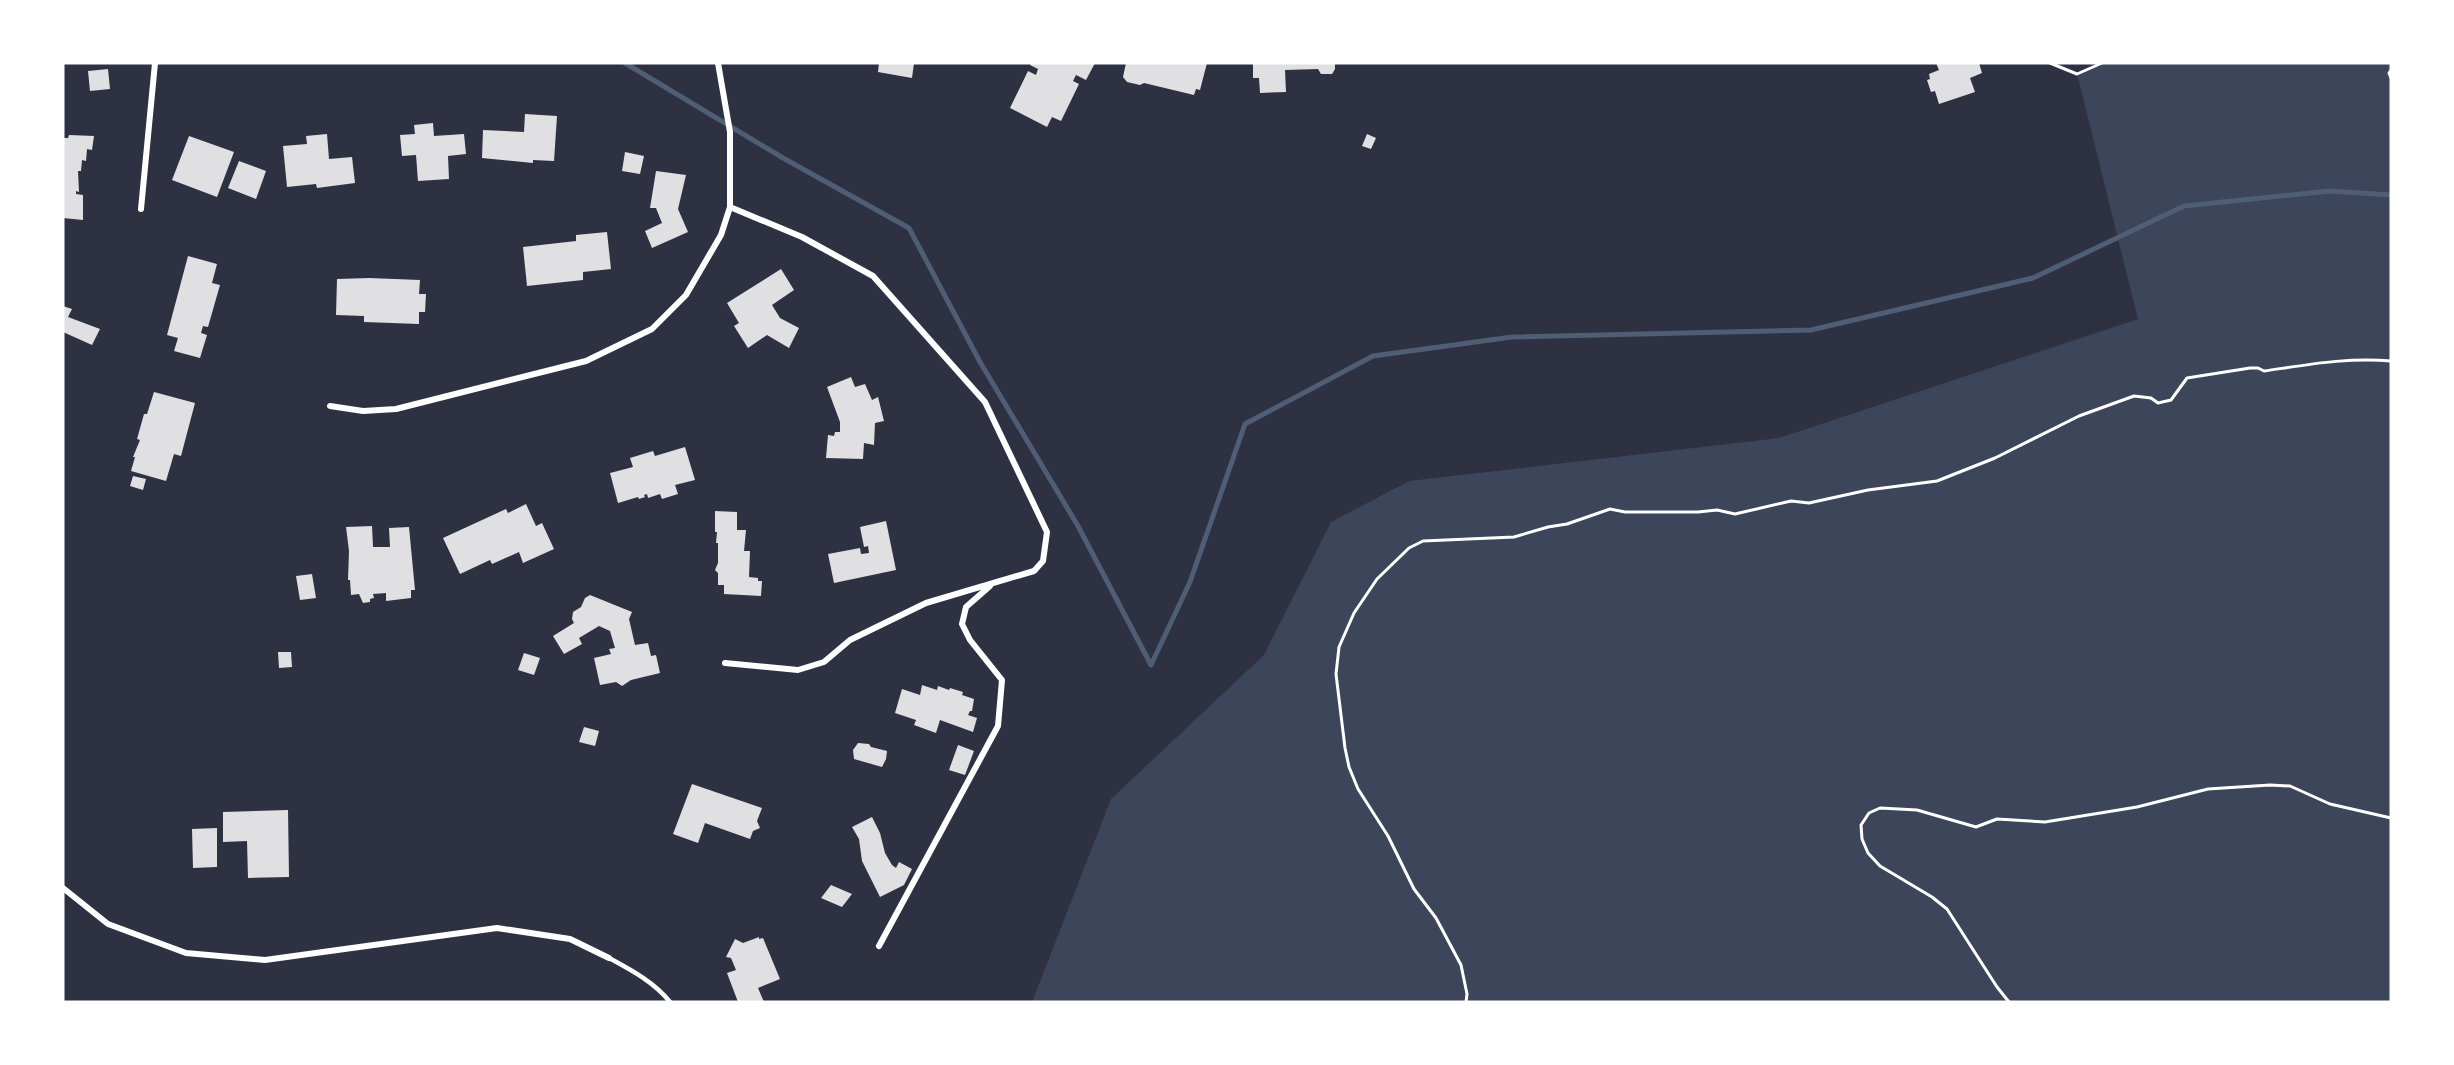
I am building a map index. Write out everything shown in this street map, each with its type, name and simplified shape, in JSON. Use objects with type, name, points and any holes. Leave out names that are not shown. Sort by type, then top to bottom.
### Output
[{"type":"street","points":[[141,209],[155,63]]},
{"type":"street","points":[[330,406],[363,411],[396,409],[586,361],[652,328],[686,295],[721,235],[730,207],[730,132],[718,63]]},
{"type":"street","points":[[725,663],[798,669],[824,662],[850,640],[926,603],[1034,571],[1042,561],[1047,532],[985,402],[873,276],[802,237],[730,207]]},
{"type":"street","points":[[879,946],[998,726],[1002,680],[970,640],[962,624],[966,607],[993,584]]},
{"type":"street","points":[[63,888],[108,924],[186,953],[265,960],[497,928],[570,939],[609,958]]},
{"type":"lane","points":[[609,958],[649,982],[670,1002]]},
{"type":"path","points":[[2050,63],[2077,74],[2102,63]]},
{"type":"path","points":[[2391,70],[2389,73],[2391,78]]},
{"type":"path","points":[[1466,1002],[1467,994],[1461,965],[1436,918],[1414,889],[1388,836],[1358,789],[1349,767],[1345,748],[1336,674],[1339,647],[1354,613],[1377,579],[1409,548],[1423,541],[1514,537],[1567,524],[1610,509],[1625,512],[1717,510],[1735,514],[1791,501],[1809,503],[1868,490],[1937,482],[1995,458],[2079,416],[2134,396],[2151,398],[2158,403],[2171,400],[2187,378],[2250,368],[2264,371],[2317,363],[2374,359],[2391,361]]},
{"type":"path","points":[[2009,1002],[1947,909],[1932,897],[1880,866],[1868,853],[1862,839],[1861,825],[1869,813],[1880,808],[1917,810],[1976,827],[1997,819],[2045,822],[2137,807],[2208,789],[2270,784],[2290,786],[2330,804],[2391,818]]},
{"type":"shaded area","points":[[2102,63],[2391,63],[2391,1002],[1032,1002],[1111,799],[1264,655],[1331,522],[1409,481],[1779,438],[2138,319],[2077,74]]},
{"type":"building","points":[[879,63],[914,63],[912,78],[878,72]]},
{"type":"building","points":[[1031,63],[1095,63],[1086,80],[1076,75],[1073,81],[1079,84],[1061,121],[1052,117],[1047,127],[1010,108],[1028,71],[1036,75],[1038,69],[1030,65]]},
{"type":"building","points":[[1126,63],[1207,63],[1200,90],[1196,89],[1194,95],[1144,83],[1140,85],[1127,82],[1123,77]]},
{"type":"building","points":[[1253,63],[1335,63],[1335,69],[1332,74],[1321,74],[1318,69],[1285,70],[1286,92],[1260,93],[1259,78],[1253,78]]},
{"type":"building","points":[[1936,63],[1979,63],[1982,73],[1970,78],[1975,92],[1939,104],[1935,91],[1931,92],[1927,80],[1930,79],[1929,74],[1939,70]]},
{"type":"building","points":[[108,69],[110,89],[90,91],[88,71]]},
{"type":"building","points":[[525,114],[557,116],[554,161],[533,160],[533,163],[482,158],[483,130],[524,132]]},
{"type":"building","points":[[433,123],[434,136],[464,134],[466,154],[448,156],[449,179],[418,181],[416,155],[402,156],[400,135],[415,134],[414,125]]},
{"type":"building","points":[[327,134],[329,159],[352,157],[355,183],[317,188],[316,184],[287,187],[283,146],[307,144],[306,136]]},
{"type":"building","points":[[1367,134],[1376,138],[1371,149],[1362,146]]},
{"type":"building","points":[[69,135],[94,136],[92,150],[87,149],[86,161],[82,160],[81,171],[78,171],[79,192],[76,191],[76,194],[83,195],[83,220],[63,218],[63,138],[68,138]]},
{"type":"building","points":[[189,136],[234,152],[217,197],[172,180]]},
{"type":"building","points":[[625,152],[644,156],[640,174],[622,171]]},
{"type":"building","points":[[239,161],[266,171],[256,199],[228,188]]},
{"type":"building","points":[[656,171],[686,175],[678,209],[688,232],[652,248],[645,231],[662,223],[656,208],[650,208]]},
{"type":"building","points":[[607,232],[611,269],[583,272],[583,280],[527,286],[523,247],[576,241],[576,235]]},
{"type":"building","points":[[188,256],[217,264],[212,283],[220,285],[208,327],[203,326],[201,333],[207,335],[200,358],[174,351],[178,338],[167,335]]},
{"type":"building","points":[[781,269],[794,290],[772,305],[780,318],[799,328],[789,348],[767,335],[748,348],[734,326],[739,323],[727,303]]},
{"type":"building","points":[[337,279],[420,280],[419,294],[426,294],[425,312],[419,312],[419,324],[364,322],[364,316],[336,315]]},
{"type":"building","points":[[63,306],[72,309],[68,317],[100,329],[92,345],[63,332]]},
{"type":"building","points":[[851,377],[855,387],[865,384],[872,400],[878,397],[884,421],[875,423],[874,445],[864,443],[863,459],[826,458],[828,435],[834,436],[835,432],[840,432],[840,422],[827,387]]},
{"type":"building","points":[[154,392],[195,403],[181,456],[174,454],[166,481],[131,471],[135,457],[133,457],[140,440],[137,439],[144,414],[147,414]]},
{"type":"building","points":[[685,447],[695,480],[675,485],[678,494],[662,499],[660,494],[648,498],[647,494],[639,499],[638,497],[618,503],[610,473],[633,467],[630,458],[653,451],[655,456]]},
{"type":"building","points":[[133,476],[146,479],[143,490],[130,486]]},
{"type":"building","points":[[526,504],[536,526],[542,523],[554,549],[523,563],[519,552],[492,564],[490,560],[460,574],[443,538],[506,509],[508,513]]},
{"type":"building","points":[[715,511],[737,512],[737,530],[746,530],[744,551],[750,551],[749,577],[762,581],[761,596],[724,594],[724,585],[718,585],[718,573],[715,570],[718,563],[718,543],[716,543]]},
{"type":"building","points":[[886,521],[896,570],[834,583],[828,554],[860,548],[861,554],[869,553],[868,546],[864,547],[860,527]]},
{"type":"building","points":[[372,526],[373,547],[390,547],[389,528],[409,527],[415,590],[411,590],[411,598],[386,601],[386,593],[373,594],[374,598],[370,599],[370,602],[363,603],[359,594],[351,595],[350,580],[348,580],[349,551],[346,527]]},
{"type":"building","points":[[312,574],[316,598],[300,600],[296,576]]},
{"type":"building","points":[[590,595],[632,612],[629,619],[635,645],[648,643],[651,656],[656,655],[660,673],[631,680],[622,686],[616,682],[600,685],[594,658],[611,654],[609,649],[615,648],[610,631],[599,626],[579,638],[582,644],[564,654],[553,636],[574,623],[573,612],[581,607],[585,598]]},
{"type":"building","points":[[278,652],[291,652],[292,667],[279,668]]},
{"type":"building","points":[[524,653],[540,658],[534,675],[518,670]]},
{"type":"building","points":[[922,685],[937,690],[938,686],[949,690],[950,688],[974,699],[972,711],[968,715],[977,718],[973,732],[940,720],[936,733],[914,725],[916,720],[895,713],[902,689],[920,695]]},
{"type":"building","points":[[584,727],[599,731],[595,746],[579,742]]},
{"type":"building","points":[[858,743],[869,744],[871,747],[887,751],[882,767],[854,759],[853,750]]},
{"type":"building","points":[[958,745],[974,751],[965,775],[949,770]]},
{"type":"building","points":[[692,784],[762,808],[757,821],[760,828],[753,831],[750,839],[705,823],[698,843],[673,834]]},
{"type":"building","points":[[288,810],[289,877],[248,878],[247,841],[223,842],[223,812]]},
{"type":"building","points":[[872,817],[880,833],[885,853],[892,865],[896,868],[899,862],[912,869],[904,885],[880,897],[862,861],[859,839],[852,827]]},
{"type":"building","points":[[217,828],[217,867],[193,868],[192,829]]},
{"type":"building","points":[[831,885],[852,894],[842,907],[821,898]]},
{"type":"building","points":[[759,937],[759,939],[763,938],[780,979],[758,988],[764,1002],[738,1002],[727,973],[736,970],[731,958],[726,957],[735,939],[743,943]]},
{"type":"waterway","points":[[625,63],[783,158],[909,228],[980,362],[1078,526],[1151,665],[1190,582],[1245,424],[1373,356],[1512,337],[1811,330],[2033,278],[2184,206],[2330,191],[2391,195]]}]
